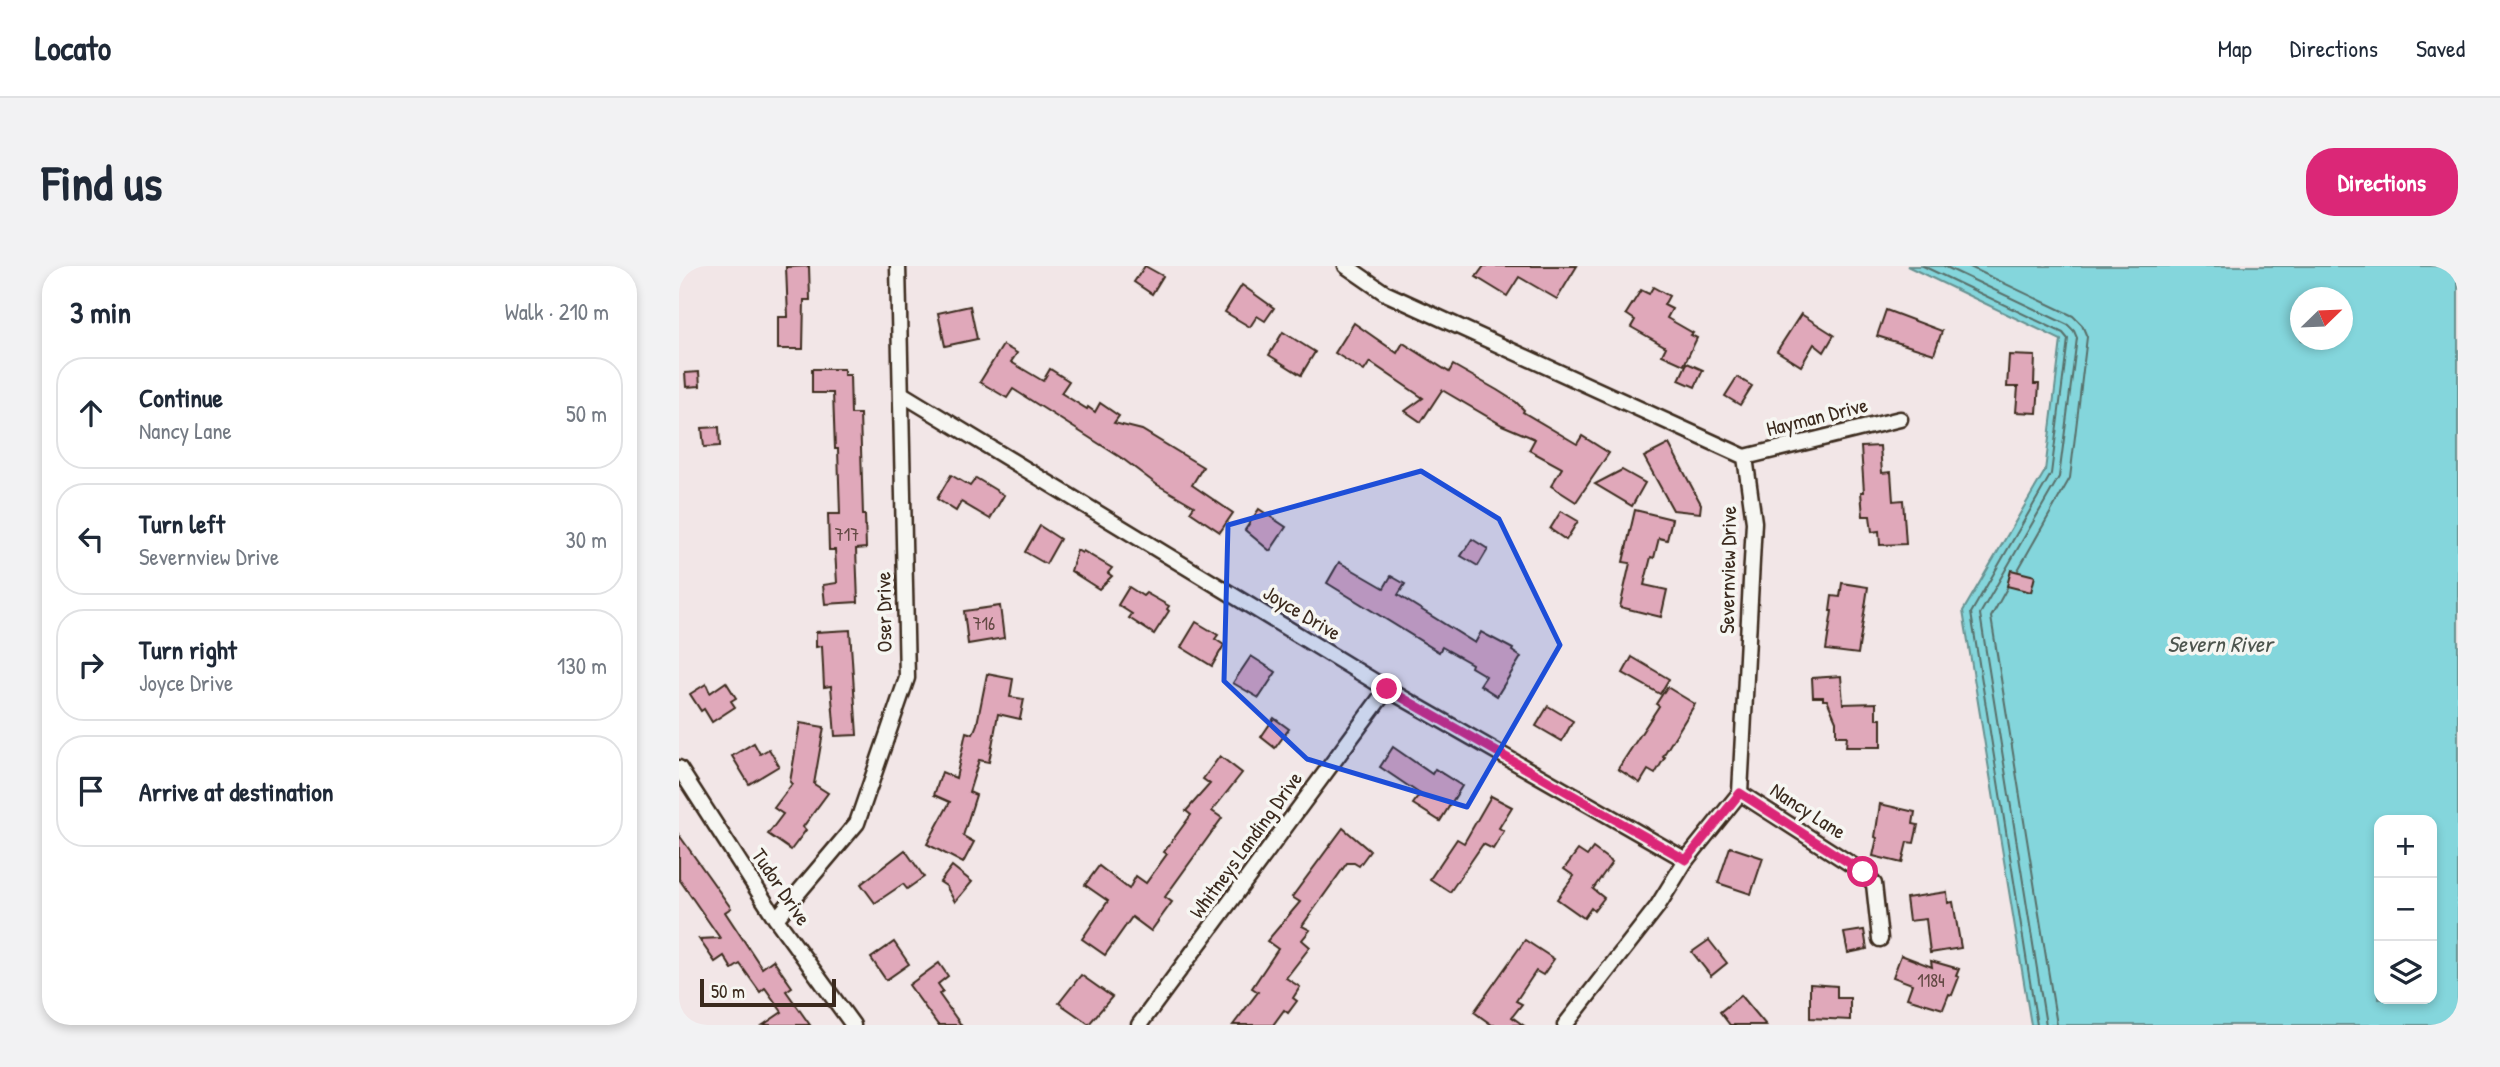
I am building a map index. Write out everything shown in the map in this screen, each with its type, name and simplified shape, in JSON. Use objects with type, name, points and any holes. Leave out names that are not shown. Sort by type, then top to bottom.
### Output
[{"type":"street","name":"Oser Drive","points":[[776,919],[857,823],[907,678],[898,266]]},
{"type":"street","points":[[1346,266],[1385,293],[1745,457]]},
{"type":"street","name":"Joyce Drive","points":[[902,394],[1387,689],[1686,860]]},
{"type":"street","name":"Hayman Drive","points":[[1745,457],[1900,419]]},
{"type":"street","name":"Severnview Drive","points":[[1740,793],[1754,522],[1745,457]]},
{"type":"street","name":"Whitneys Landing Drive","points":[[1139,1025],[1387,689]]},
{"type":"street","name":"Tudor Drive","points":[[679,768],[776,919],[852,1025]]},
{"type":"street","points":[[1565,1025],[1657,907],[1686,860],[1740,793]]},
{"type":"street","name":"Nancy Lane","points":[[1740,793],[1863,872],[1874,884],[1880,939]]},
{"type":"highlighted area","points":[[1421,471],[1499,519],[1560,645],[1467,807],[1307,759],[1224,681],[1228,525]]},
{"type":"water","name":"Severn River","points":[[1907,266],[2458,266],[2458,1025],[2031,1025],[1963,611],[2045,471],[2061,340]]},
{"type":"building","points":[[809,266],[810,300],[804,300],[803,349],[778,349],[778,317],[788,317],[786,267]]},
{"type":"building","points":[[1145,266],[1163,276],[1152,294],[1134,282]]},
{"type":"building","points":[[1484,266],[1577,266],[1557,299],[1519,277],[1507,296],[1476,277]]},
{"type":"building","points":[[1242,285],[1274,308],[1265,321],[1257,316],[1250,327],[1225,312]]},
{"type":"building","points":[[1653,287],[1669,296],[1664,305],[1672,309],[1667,318],[1697,338],[1684,365],[1662,355],[1666,347],[1631,327],[1635,320],[1626,314],[1641,290],[1649,294]]},
{"type":"building","points":[[970,306],[977,339],[945,346],[938,313]]},
{"type":"building","points":[[1886,310],[1942,331],[1934,354],[1877,336]]},
{"type":"building","points":[[1801,314],[1834,335],[1824,352],[1814,344],[1801,366],[1777,351]]},
{"type":"building","points":[[1354,323],[1397,353],[1403,343],[1449,372],[1453,365],[1516,402],[1523,412],[1577,444],[1582,436],[1609,453],[1576,502],[1551,486],[1562,468],[1529,450],[1535,439],[1502,425],[1442,390],[1421,422],[1405,411],[1423,398],[1370,362],[1364,371],[1335,353]]},
{"type":"building","points":[[1283,332],[1315,352],[1301,375],[1269,355]]},
{"type":"building","points":[[1003,345],[1017,353],[1011,362],[1043,381],[1050,369],[1069,381],[1061,393],[1087,409],[1088,407],[1095,412],[1100,403],[1119,416],[1114,423],[1142,430],[1203,467],[1192,485],[1233,513],[1220,532],[1190,512],[1194,506],[1156,484],[1123,459],[1013,389],[1007,398],[980,382]]},
{"type":"building","points":[[2009,355],[2035,356],[2034,384],[2039,384],[2037,413],[2016,412],[2018,387],[2007,387]]},
{"type":"building","points":[[1687,363],[1703,370],[1695,387],[1679,380]]},
{"type":"building","points":[[812,369],[844,369],[844,375],[850,375],[851,414],[860,414],[866,548],[856,549],[858,602],[825,604],[823,585],[837,583],[835,550],[829,550],[828,514],[840,514],[838,449],[835,449],[833,393],[812,393]]},
{"type":"building","points":[[699,372],[700,386],[686,387],[685,373]]},
{"type":"building","points":[[1737,377],[1752,386],[1740,405],[1725,396]]},
{"type":"building","points":[[719,427],[720,446],[704,447],[702,428]]},
{"type":"building","points":[[1669,444],[1701,504],[1700,513],[1673,510],[1644,457]]},
{"type":"building","points":[[1880,446],[1882,473],[1891,472],[1893,501],[1903,500],[1906,544],[1880,545],[1879,531],[1872,532],[1870,516],[1863,516],[1861,447]]},
{"type":"building","points":[[1622,470],[1645,483],[1632,506],[1595,484]]},
{"type":"building","points":[[951,475],[970,486],[976,478],[1004,495],[990,519],[961,502],[956,511],[937,499]]},
{"type":"building","points":[[1259,509],[1286,527],[1270,551],[1245,530]]},
{"type":"building","points":[[1635,510],[1672,519],[1667,540],[1659,538],[1644,585],[1667,590],[1661,617],[1620,607],[1630,563],[1623,562]]},
{"type":"building","points":[[1561,511],[1578,521],[1566,540],[1550,529]]},
{"type":"building","points":[[1040,526],[1060,539],[1046,564],[1025,552]]},
{"type":"building","points":[[1472,539],[1488,549],[1478,566],[1461,556]]},
{"type":"building","points":[[1077,550],[1112,568],[1108,573],[1112,576],[1099,589],[1071,571]]},
{"type":"building","points":[[1339,562],[1384,588],[1391,576],[1405,584],[1398,595],[1475,643],[1481,632],[1513,649],[1512,651],[1521,657],[1497,696],[1480,685],[1486,676],[1471,667],[1472,664],[1442,647],[1439,652],[1327,583]]},
{"type":"building","points":[[2011,570],[2035,576],[2031,592],[2007,586]]},
{"type":"building","points":[[1842,583],[1868,587],[1858,654],[1826,650],[1832,596],[1840,597]]},
{"type":"building","points":[[1129,587],[1143,596],[1146,593],[1169,606],[1169,611],[1154,634],[1129,618],[1132,614],[1118,605]]},
{"type":"building","points":[[1000,606],[1004,638],[968,644],[964,611]]},
{"type":"building","points":[[1196,622],[1218,635],[1215,639],[1224,645],[1212,666],[1181,647]]},
{"type":"building","points":[[850,630],[857,735],[835,736],[831,686],[824,687],[822,646],[816,647],[816,632]]},
{"type":"building","points":[[1251,656],[1276,672],[1259,698],[1233,683]]},
{"type":"building","points":[[1632,657],[1669,679],[1660,694],[1623,673]]},
{"type":"building","points":[[987,674],[1013,679],[1010,697],[1024,699],[1020,719],[998,714],[989,762],[979,760],[969,792],[976,795],[963,836],[974,842],[963,863],[927,844],[950,802],[934,795],[942,772],[956,778],[966,732],[973,734],[977,724]]},
{"type":"building","points":[[1841,676],[1843,704],[1876,703],[1876,719],[1881,719],[1881,747],[1846,747],[1847,736],[1836,736],[1836,721],[1827,700],[1813,697],[1812,678]]},
{"type":"building","points":[[726,682],[736,698],[731,701],[735,707],[712,722],[690,694],[706,684],[710,693]]},
{"type":"building","points":[[1667,687],[1695,704],[1655,774],[1648,770],[1640,783],[1618,769],[1659,706],[1656,704]]},
{"type":"building","points":[[1548,706],[1573,721],[1562,741],[1536,726]]},
{"type":"building","points":[[1274,718],[1289,729],[1275,748],[1261,737]]},
{"type":"building","points":[[800,723],[824,727],[814,784],[828,793],[803,827],[806,830],[791,850],[768,834],[783,814],[774,808],[792,784],[790,782]]},
{"type":"building","points":[[754,743],[760,754],[769,749],[779,766],[749,784],[732,756]]},
{"type":"building","points":[[1393,747],[1432,774],[1435,769],[1462,786],[1440,821],[1413,804],[1420,794],[1380,767]]},
{"type":"building","points":[[1220,756],[1242,773],[1212,811],[1222,818],[1165,897],[1172,902],[1151,931],[1132,917],[1105,955],[1082,939],[1108,901],[1085,885],[1099,866],[1129,889],[1136,876],[1146,883],[1191,815],[1186,811],[1210,784],[1203,779]]},
{"type":"building","points":[[1491,796],[1512,807],[1499,828],[1504,831],[1493,849],[1483,844],[1450,892],[1430,879],[1457,839],[1464,843]]},
{"type":"building","points":[[1880,804],[1915,812],[1913,824],[1918,825],[1914,843],[1907,842],[1902,863],[1873,856]]},
{"type":"building","points":[[1343,828],[1370,851],[1359,866],[1347,863],[1302,926],[1310,930],[1302,940],[1310,947],[1286,978],[1300,987],[1293,998],[1297,1001],[1288,1013],[1284,1010],[1273,1025],[1233,1025],[1258,992],[1252,988],[1278,949],[1267,941],[1300,902],[1292,897]]},
{"type":"building","points":[[679,835],[731,908],[725,912],[762,968],[773,960],[792,987],[786,991],[810,1025],[763,1025],[782,1012],[765,988],[760,992],[740,964],[732,969],[724,956],[715,962],[699,939],[720,938],[679,879]]},
{"type":"building","points":[[1730,847],[1763,858],[1751,894],[1718,883]]},
{"type":"building","points":[[1593,848],[1612,862],[1593,889],[1604,898],[1594,911],[1591,908],[1584,918],[1557,899],[1574,876],[1564,869],[1578,850],[1587,856]]},
{"type":"building","points":[[905,850],[924,877],[907,889],[903,884],[875,903],[861,884]]},
{"type":"building","points":[[952,866],[972,882],[955,902],[946,886],[940,882]]},
{"type":"building","points":[[1947,892],[1948,903],[1953,902],[1961,948],[1930,953],[1926,919],[1909,921],[1906,898]]},
{"type":"building","points":[[1864,930],[1867,949],[1848,953],[1844,933]]},
{"type":"building","points":[[1525,940],[1554,959],[1543,975],[1536,971],[1516,1001],[1522,1004],[1512,1017],[1523,1025],[1492,1025],[1474,1012]]},
{"type":"building","points":[[1709,940],[1727,963],[1711,976],[1692,952]]},
{"type":"building","points":[[894,942],[909,964],[886,980],[871,958]]},
{"type":"building","points":[[1901,955],[1932,967],[1931,961],[1959,969],[1952,995],[1949,994],[1943,1009],[1907,998],[1912,984],[1893,977]]},
{"type":"building","points":[[939,963],[948,976],[938,984],[943,991],[939,994],[961,1025],[938,1025],[909,985]]},
{"type":"building","points":[[1081,975],[1112,997],[1089,1024],[1059,1003]]},
{"type":"building","points":[[1810,984],[1837,986],[1837,998],[1850,998],[1850,1020],[1810,1018]]},
{"type":"building","points":[[1741,995],[1766,1025],[1730,1025],[1720,1012]]},
{"type":"route","points":[[1387,689],[1686,860],[1740,793],[1863,872]]}]
